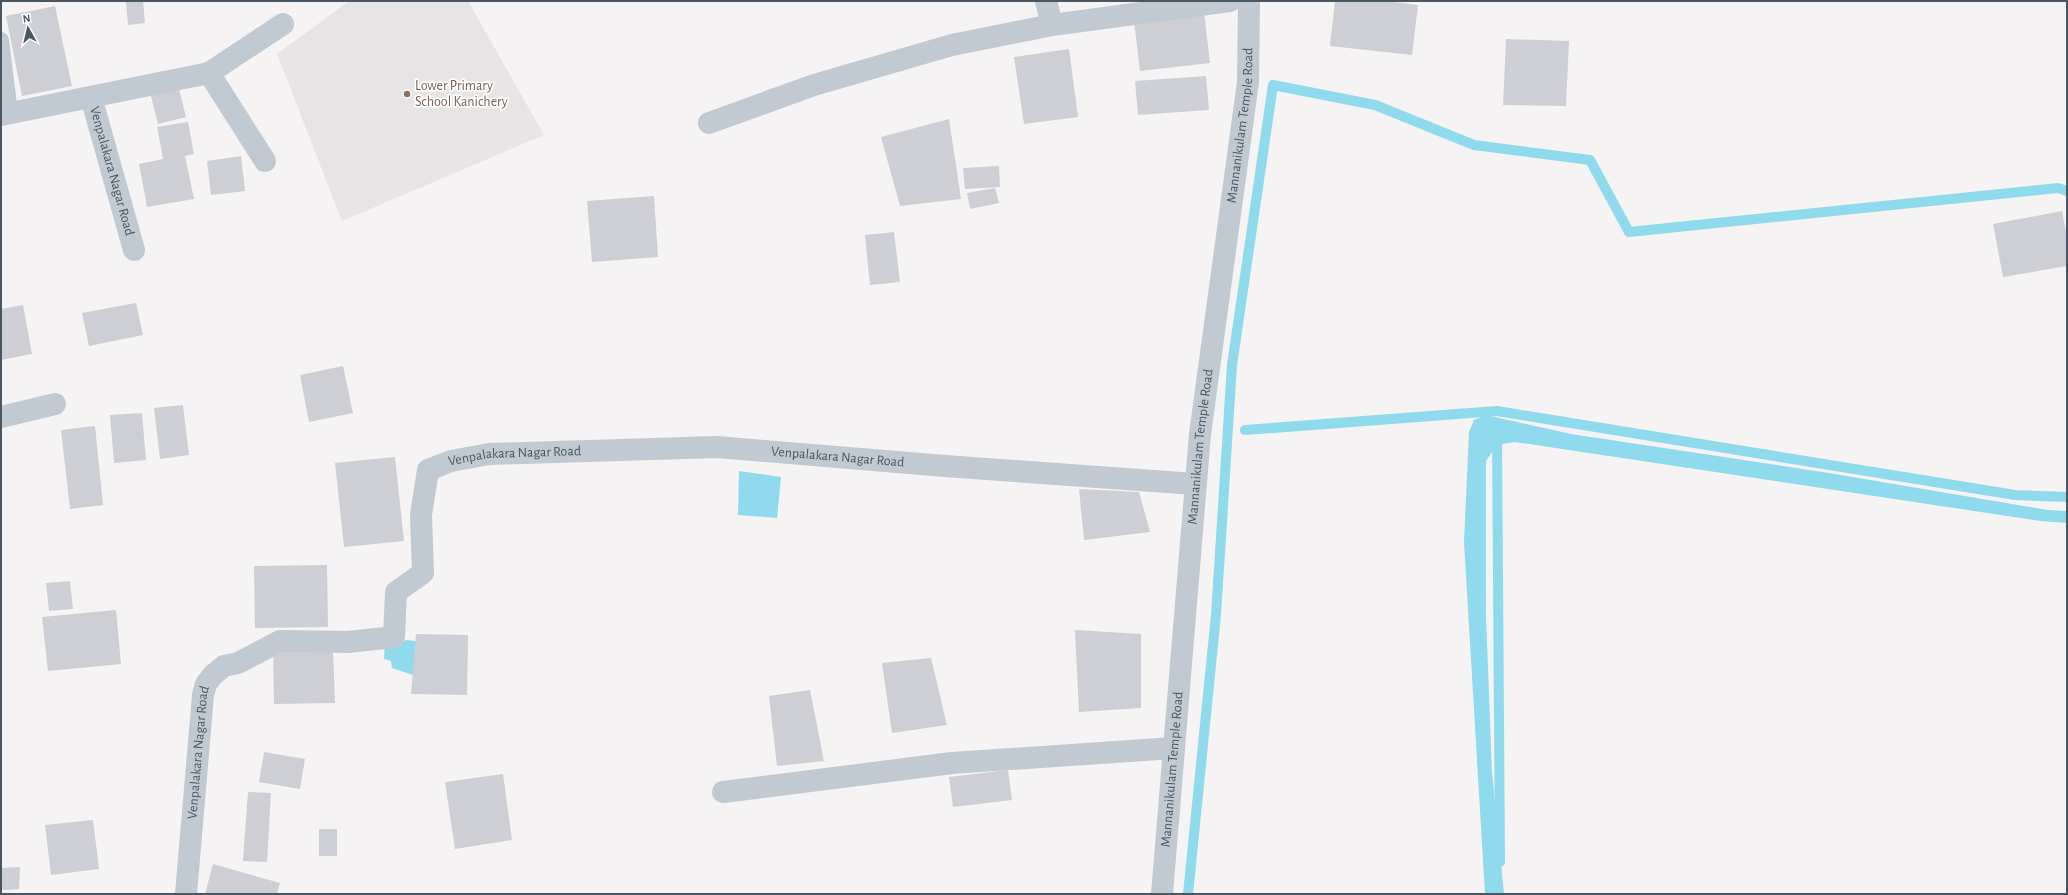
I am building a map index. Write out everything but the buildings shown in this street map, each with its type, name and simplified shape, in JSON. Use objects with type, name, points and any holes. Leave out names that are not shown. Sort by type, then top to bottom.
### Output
[{"type":"street","points":[[1046,1],[1052,25]]},
{"type":"street","points":[[709,123],[814,85],[952,44],[1052,25],[1230,1]]},
{"type":"street","name":"Mannanikulam Temple Road","points":[[1162,894],[1200,434],[1248,82],[1249,1]]},
{"type":"street","points":[[91,97],[209,73],[283,24]]},
{"type":"street","points":[[209,73],[265,161]]},
{"type":"street","name":"Venpalakara Nagar Road","points":[[9,114],[91,97],[134,250]]},
{"type":"street","points":[[1,417],[55,404]]},
{"type":"street","name":"Venpalakara Nagar Road","points":[[186,894],[203,695],[206,684],[213,675],[224,666],[238,663],[280,641],[348,642],[394,637],[396,592],[423,572],[421,515],[428,470],[451,461],[489,454],[717,447],[945,466],[1196,484]]},
{"type":"street","points":[[723,792],[952,763],[1174,748]]},
{"type":"lane","points":[[1,40],[9,114]]},
{"type":"shaded area","name":"Lower Primary School Kanichery","points":[[349,1],[468,1],[544,135],[342,221],[277,54]]},
{"type":"water","points":[[1486,415],[1571,434],[1829,473],[2048,510],[2067,511],[2067,523],[2041,521],[1515,442],[1497,445],[1486,461],[1486,617],[1492,772],[1504,894],[1485,894],[1464,542],[1469,432],[1474,420]]},
{"type":"water","points":[[739,471],[781,477],[777,518],[738,515]]},
{"type":"water","points":[[406,640],[424,642],[419,677],[392,668],[391,661],[384,659],[385,642],[397,646]]},
{"type":"waterway","points":[[1188,894],[1216,615],[1232,365],[1273,85],[1375,105],[1474,145],[1590,160],[1629,232],[2058,188],[2067,191]]},
{"type":"waterway","points":[[1245,430],[1497,411],[2015,495],[2067,497]]},
{"type":"waterway","points":[[1497,432],[1500,862]]},
{"type":"place","name":"Lower Primary School Kanichery","points":[[407,94]]}]
